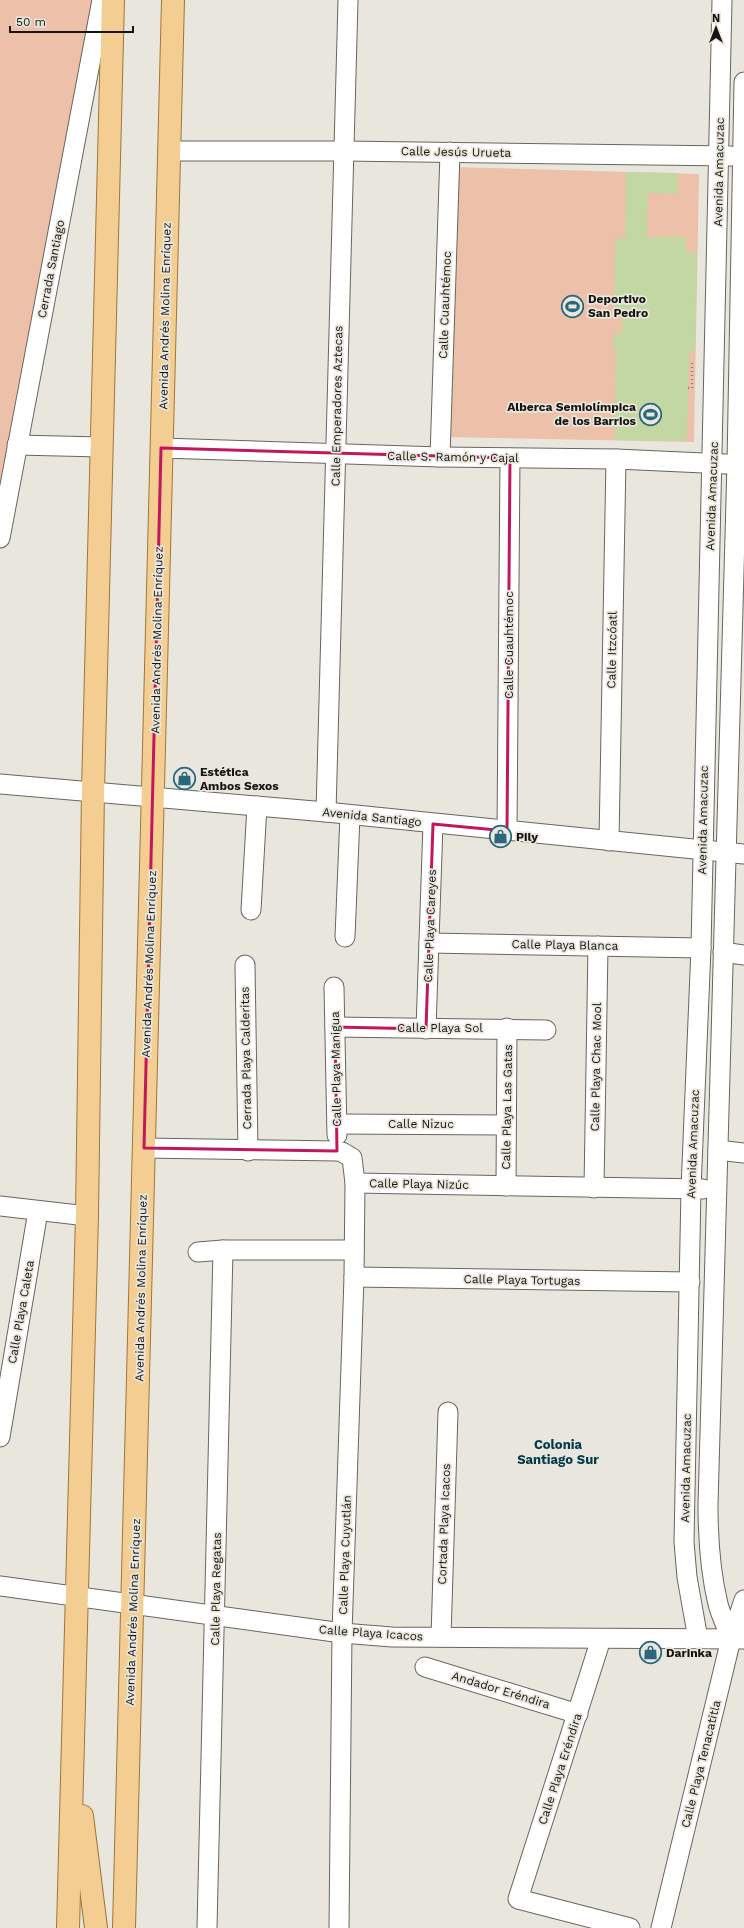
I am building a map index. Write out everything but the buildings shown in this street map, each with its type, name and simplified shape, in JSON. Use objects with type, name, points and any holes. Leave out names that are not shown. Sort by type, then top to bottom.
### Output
[{"type":"main road","points":[[68,1928],[87,1216],[93,791],[113,0]]},
{"type":"main road","name":"Avenida Andrés Molina Enríquez","points":[[124,1928],[154,796],[161,448],[173,0]]},
{"type":"main road","points":[[73,1742],[96,1928]]},
{"type":"street","name":"Cerrada Santiago","points":[[0,538],[102,0]]},
{"type":"street","name":"Calle Emperadores Aztecas","points":[[326,812],[348,0]]},
{"type":"street","name":"Avenida Amacuzac","points":[[698,1639],[687,1577],[684,1542],[691,1189],[701,948],[702,850],[713,464],[722,0]]},
{"type":"street","name":"Avenida Amacuzac","points":[[738,1639],[718,1605],[708,1540],[724,952],[735,853],[741,465],[744,82]]},
{"type":"street","name":"Calle Jesús Urueta","points":[[169,151],[344,151],[720,157],[743,156]]},
{"type":"street","name":"Calle Cuauhtémoc","points":[[440,457],[450,152]]},
{"type":"street","points":[[719,188],[743,193]]},
{"type":"street","points":[[17,445],[101,447]]},
{"type":"street","name":"Calle S. Ramón y Cajal","points":[[161,448],[440,457],[616,459],[741,465]]},
{"type":"street","name":"Calle Cuauhtémoc","points":[[507,831],[510,458]]},
{"type":"street","name":"Calle Itzcóatl","points":[[609,841],[616,459]]},
{"type":"street","name":"Avenida Santiago","points":[[0,784],[154,796],[326,812],[433,824],[735,853]]},
{"type":"street","points":[[251,910],[257,806]]},
{"type":"street","points":[[345,937],[350,815]]},
{"type":"street","name":"Calle Playa Careyes","points":[[426,1029],[433,824]]},
{"type":"street","name":"Calle Playa Blanca","points":[[429,943],[701,948]]},
{"type":"street","name":"Calle Playa Chac Mool","points":[[594,1188],[598,946]]},
{"type":"street","points":[[724,952],[744,954]]},
{"type":"street","name":"Cerrada Playa Calderitas","points":[[245,965],[248,1151]]},
{"type":"street","name":"Calle Playa Manigua","points":[[334,987],[337,1152]]},
{"type":"street","name":"Calle Playa Sol","points":[[335,1027],[426,1029],[507,1028],[546,1030]]},
{"type":"street","name":"Calle Playa Las Gatas","points":[[506,1186],[507,1028]]},
{"type":"street","name":"Calle Nizuc","points":[[336,1124],[506,1125]]},
{"type":"street","points":[[144,1148],[337,1152]]},
{"type":"street","points":[[718,1150],[744,1153]]},
{"type":"street","name":"Calle Playa Nizúc","points":[[337,1152],[342,1152],[352,1158],[355,1183],[717,1189]]},
{"type":"street","name":"Calle Playa Cuyutlán","points":[[339,1928],[342,1633],[354,1277],[355,1183]]},
{"type":"street","points":[[0,1206],[87,1216]]},
{"type":"street","name":"Calle Playa Caleta","points":[[0,1437],[38,1211]]},
{"type":"street","points":[[198,1252],[223,1250],[354,1250]]},
{"type":"street","name":"Calle Playa Regatas","points":[[207,1928],[223,1250]]},
{"type":"street","name":"Calle Playa Tortugas","points":[[354,1277],[690,1282]]},
{"type":"street","name":"Cortada Playa Icacos","points":[[441,1637],[448,1412]]},
{"type":"street","name":"Calle Playa Icacos","points":[[0,1586],[342,1633],[392,1637],[738,1639]]},
{"type":"street","name":"Calle Playa Tenacatitla","points":[[661,1928],[738,1639],[744,1600]]},
{"type":"street","name":"Calle Playa Eréndira","points":[[599,1924],[518,1899],[601,1639]]},
{"type":"street","name":"Andador Eréndira","points":[[425,1667],[578,1714]]},
{"type":"street","points":[[599,1924],[630,1928]]},
{"type":"path","points":[[688,388],[692,388],[692,363],[695,363]]},
{"type":"highlighted area","points":[[161,448],[510,458],[507,831],[433,824],[426,1029],[335,1027],[337,1151],[144,1148]]},
{"type":"shaded area","points":[[0,0],[97,0],[0,517]]},
{"type":"shaded area","name":"Deportivo San Pedro","points":[[454,167],[699,174],[694,442],[446,437]]},
{"type":"place","name":"Deportivo San Pedro","points":[[573,306]]},
{"type":"place","name":"Alberca Semiolímpica de los Barrios","points":[[651,414]]},
{"type":"place","name":"Estética Ambos Sexos","points":[[185,779]]},
{"type":"place","name":"Pily","points":[[500,837]]},
{"type":"place","name":"Darinka","points":[[650,1653]]},
{"type":"district","name":"Colonia Santiago Sur","points":[[558,1452]]}]
